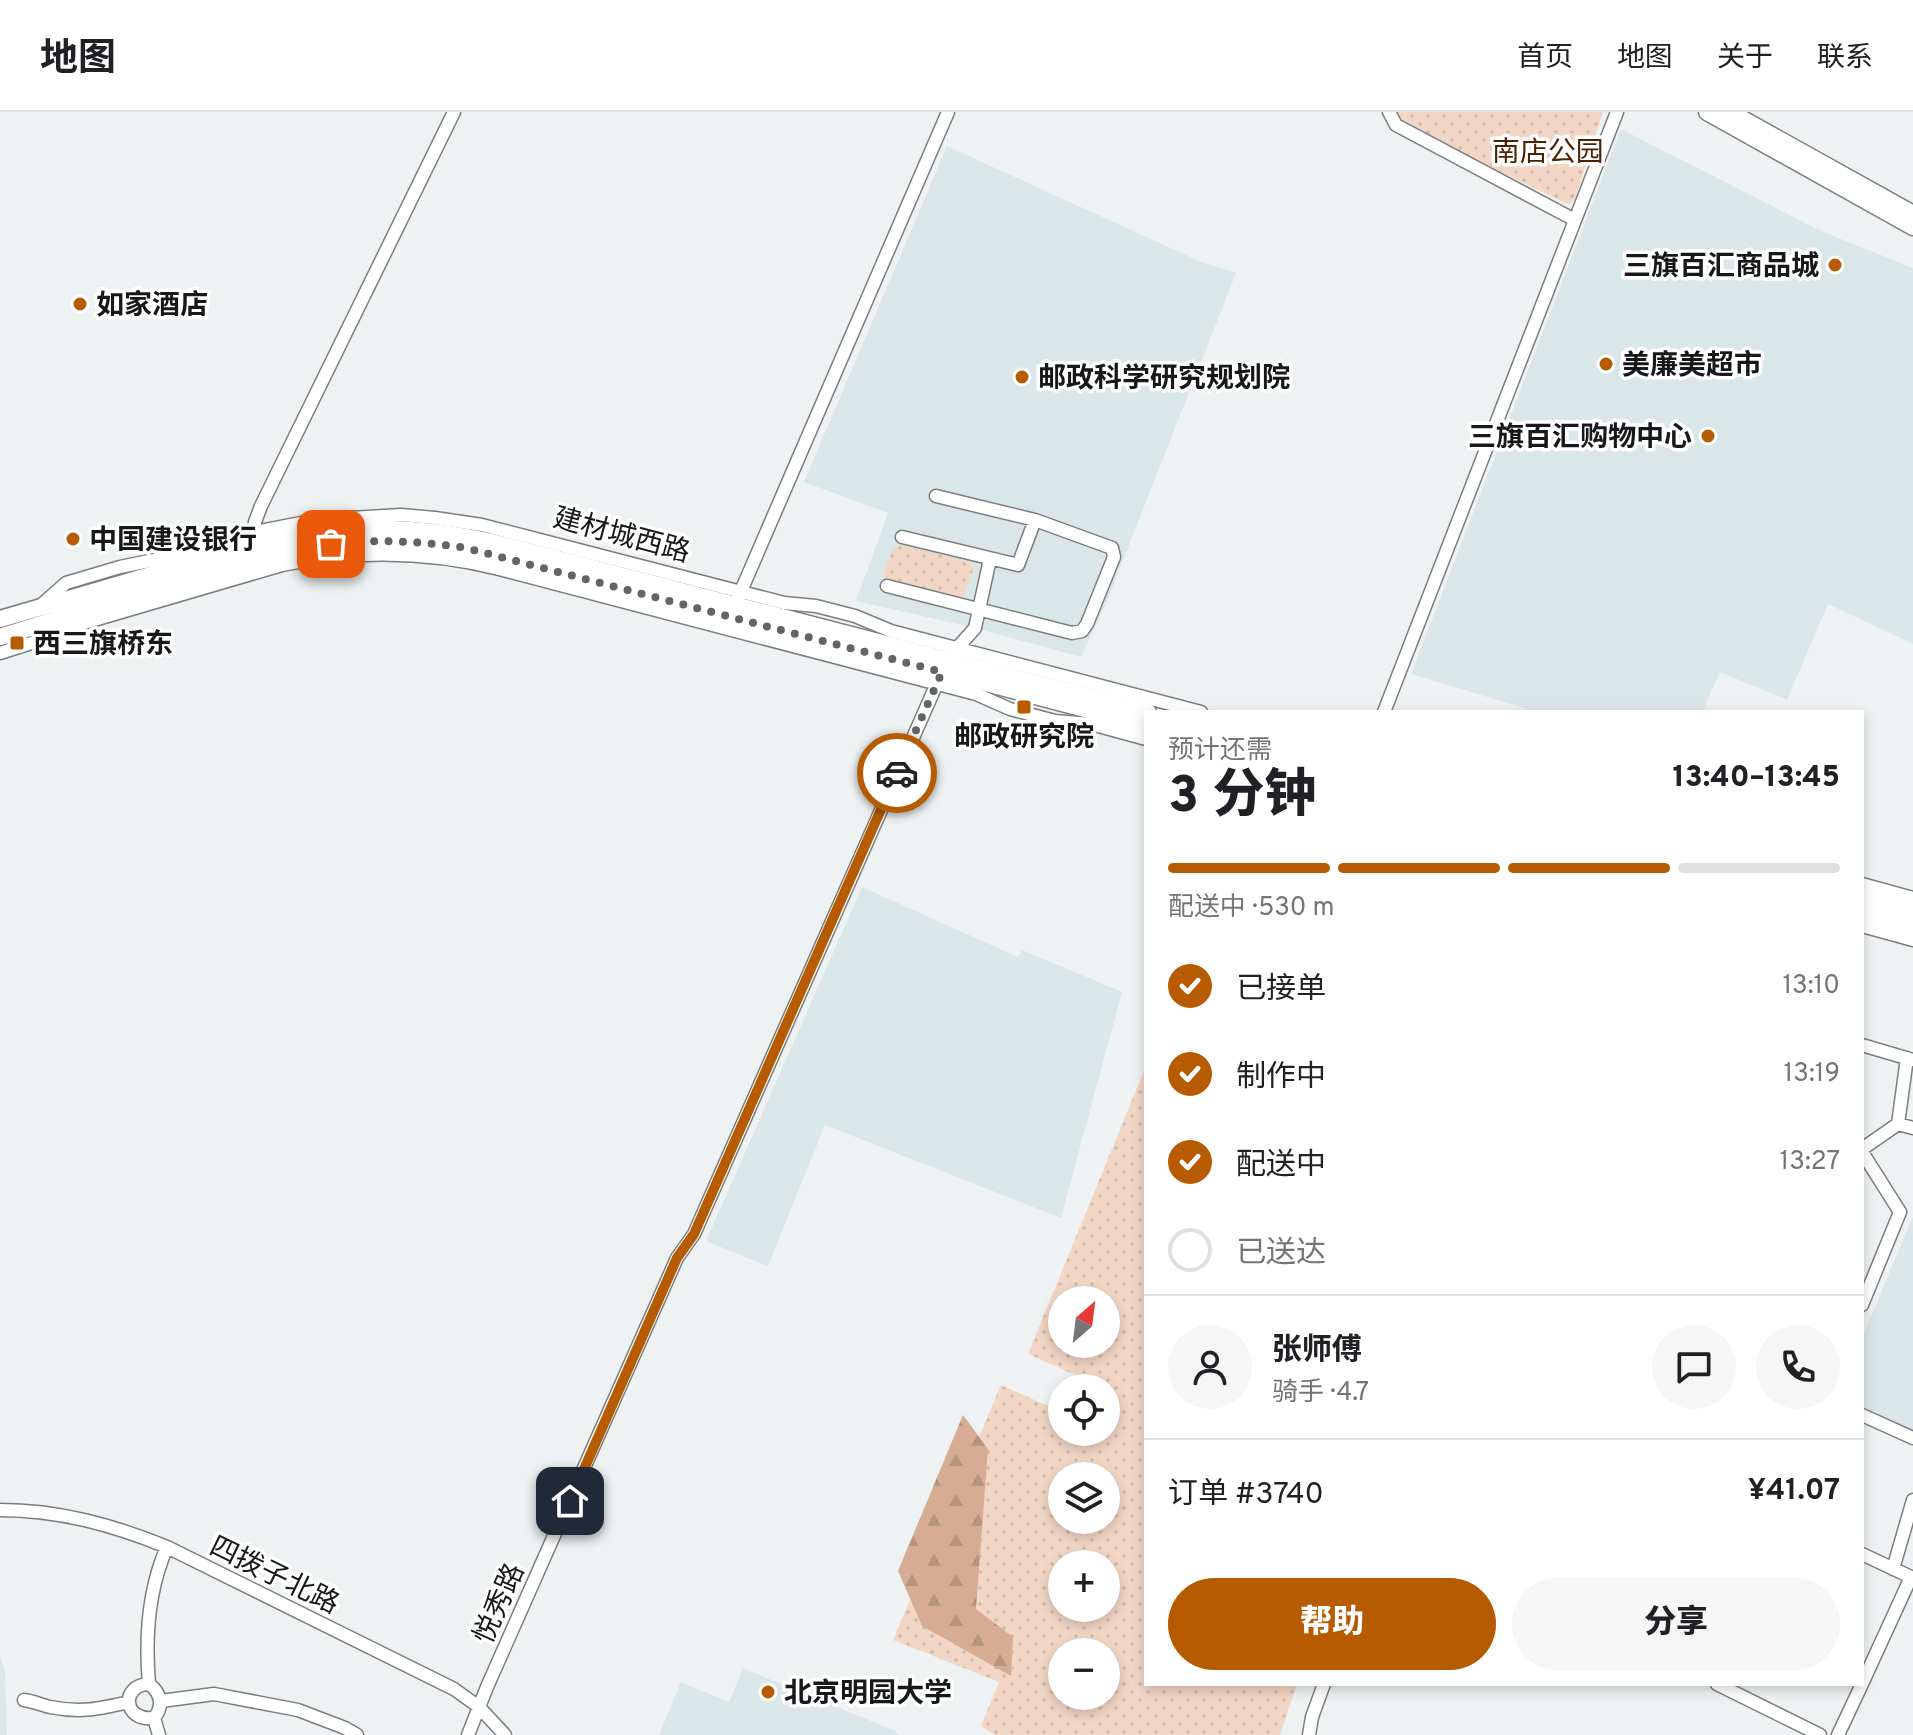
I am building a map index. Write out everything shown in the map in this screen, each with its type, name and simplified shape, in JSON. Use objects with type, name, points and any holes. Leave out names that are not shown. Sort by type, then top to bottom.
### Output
[{"type":"main road","points":[[1707,112],[1913,227]]},
{"type":"main road","points":[[1730,112],[1913,214]]},
{"type":"main road","name":"建材城西路","points":[[0,619],[256,545],[339,530],[439,532],[738,598],[946,666],[1144,724]]},
{"type":"main road","name":"建材城西路","points":[[0,637],[256,545],[314,546],[407,541],[455,546],[513,559],[946,666],[1144,711]]},
{"type":"main road","points":[[1864,898],[1913,911]]},
{"type":"main road","points":[[1864,923],[1913,926]]},
{"type":"street","points":[[256,545],[255,522],[261,506],[454,112]]},
{"type":"street","points":[[738,598],[948,112]]},
{"type":"street","points":[[1389,112],[1396,125],[1575,220]]},
{"type":"street","points":[[1385,710],[1617,112]]},
{"type":"street","points":[[887,586],[1072,633],[1082,631],[1114,557],[1112,548],[1035,520],[936,496]]},
{"type":"street","points":[[902,537],[1018,565],[1035,520]]},
{"type":"street","name":"建材城西路","points":[[0,653],[47,638],[60,630],[263,570],[331,557],[395,554],[481,565],[946,666],[1190,710]]},
{"type":"street","name":"悦秀路","points":[[468,1735],[677,1258],[694,1234],[946,666],[975,628],[990,559]]},
{"type":"street","name":"建材城西路","points":[[946,666],[976,694],[1010,709],[1055,721],[1091,724],[1144,738]]},
{"type":"street","points":[[1864,885],[1913,898]]},
{"type":"street","points":[[1864,923],[1913,940]]},
{"type":"street","points":[[1864,1046],[1910,1059],[1898,1124],[1864,1150]]},
{"type":"street","points":[[1898,1124],[1913,1128]]},
{"type":"street","points":[[1864,1154],[1907,1215],[1864,1301]]},
{"type":"street","points":[[1864,1416],[1913,1438]]},
{"type":"street","points":[[1893,1569],[1913,1500]]},
{"type":"street","name":"四拨子北路","points":[[0,1510],[43,1512],[89,1520],[167,1547],[454,1689],[479,1707],[505,1735]]},
{"type":"street","points":[[149,1684],[147,1657],[151,1597],[158,1567],[167,1547]]},
{"type":"street","points":[[1864,1555],[1911,1577],[1864,1680]]},
{"type":"street","points":[[140,1684],[149,1684],[161,1701],[154,1718],[146,1719],[136,1716],[129,1702],[131,1692],[140,1684]]},
{"type":"street","points":[[1309,1735],[1323,1686]]},
{"type":"street","points":[[1721,1686],[1820,1735]]},
{"type":"street","points":[[1838,1735],[1861,1686]]},
{"type":"street","points":[[161,1701],[214,1694],[298,1710],[357,1735]]},
{"type":"street","points":[[24,1700],[83,1710],[129,1702]]},
{"type":"street","points":[[154,1718],[159,1735]]},
{"type":"shaded area","name":"三旗百汇购物中心","points":[[1621,129],[1821,231],[1913,268],[1913,644],[1828,604],[1787,700],[1720,672],[1703,710],[1531,710],[1411,674]]},
{"type":"shaded area","name":"邮政科学研究规划院","points":[[947,146],[1199,261],[1236,273],[1105,606],[1081,657],[975,628],[856,601],[888,513],[804,482]]},
{"type":"shaded area","points":[[862,887],[1018,957],[1022,950],[1122,992],[1061,1218],[825,1125],[768,1266],[706,1241]]},
{"type":"shaded area","points":[[1913,1218],[1913,1437],[1864,1412],[1864,1333]]},
{"type":"shaded area","points":[[0,1657],[5,1670],[7,1735],[0,1735]]},
{"type":"shaded area","name":"北京明园大学","points":[[743,1668],[900,1735],[659,1735],[681,1682],[729,1702]]},
{"type":"green space","name":"南店公园","points":[[1393,112],[1603,112],[1575,199],[1569,205],[1401,123]]},
{"type":"green space","points":[[901,545],[970,562],[974,567],[965,594],[958,598],[883,577],[892,550]]},
{"type":"green space","points":[[1144,1071],[1144,1686],[1296,1686],[1280,1735],[995,1735],[981,1726],[999,1682],[893,1640],[1001,1385],[1048,1406],[1048,1446],[1120,1446],[1120,1374],[1073,1374],[1028,1354],[1048,1305],[1048,1358],[1120,1358],[1120,1286],[1056,1286]]},
{"type":"green space","points":[[963,1415],[988,1449],[976,1609],[1013,1637],[1011,1676],[922,1626],[898,1571]]},
{"type":"way so far","points":[[331,544],[407,541],[466,548],[942,672],[897,773]]},
{"type":"place","name":"三旗百汇商品城","points":[[1835,265]]},
{"type":"place","name":"如家酒店","points":[[80,304]]},
{"type":"place","name":"美廉美超市","points":[[1606,364]]},
{"type":"place","name":"邮政科学研究规划院","points":[[1022,377]]},
{"type":"place","name":"三旗百汇购物中心","points":[[1708,436]]},
{"type":"place","name":"中国建设银行","points":[[73,539]]},
{"type":"place","name":"西三旗桥东","points":[[17,643]]},
{"type":"place","name":"邮政研究院","points":[[1024,707]]},
{"type":"place","name":"北京明园大学","points":[[768,1692]]},
{"type":"route","points":[[570,1501],[677,1258],[694,1234],[897,773]]}]
